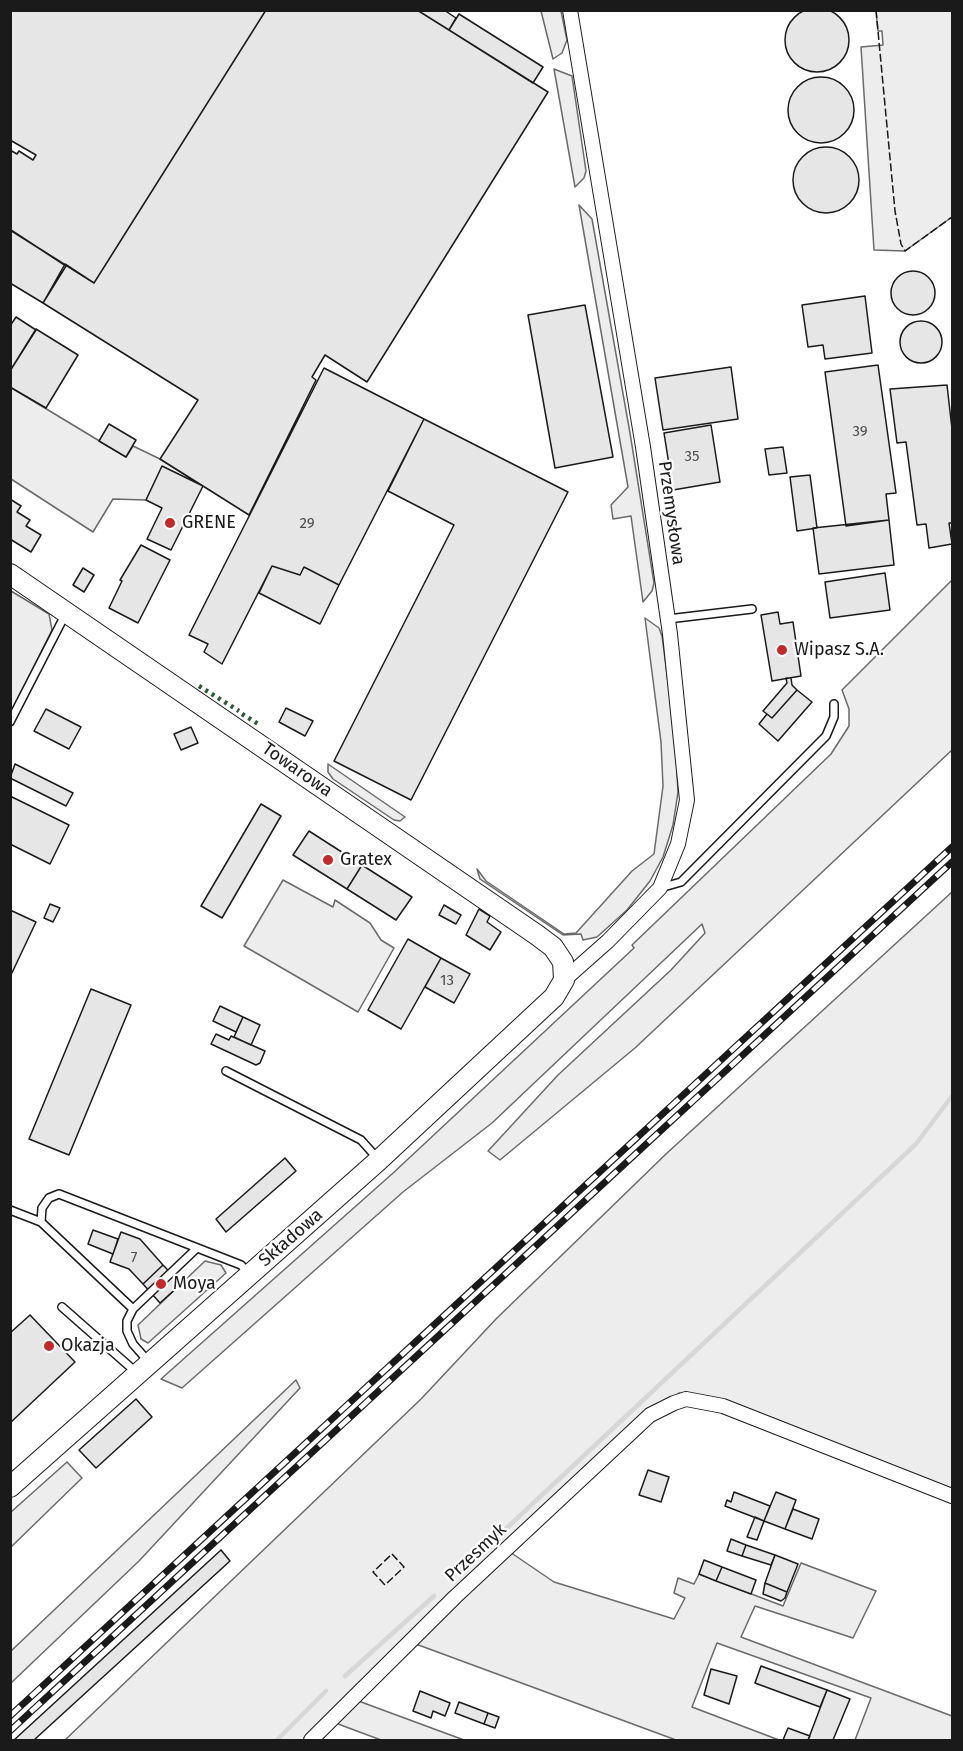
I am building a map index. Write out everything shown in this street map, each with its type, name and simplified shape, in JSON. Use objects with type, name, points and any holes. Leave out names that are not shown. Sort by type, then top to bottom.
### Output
[{"type":"street","name":"Przemysłowa","points":[[564,980],[608,941],[660,888],[678,844],[687,800],[668,619],[644,447],[570,10]]},
{"type":"street","name":"Towarowa","points":[[10,574],[537,934],[553,947],[563,962],[564,980]]},
{"type":"street","name":"Składowa","points":[[10,1487],[379,1160],[554,997],[564,980]]},
{"type":"street","name":"Przesmyk","points":[[311,1740],[456,1597],[650,1415],[674,1403],[686,1399],[723,1406],[952,1496]]},
{"type":"lane","points":[[668,619],[752,609]]},
{"type":"lane","points":[[10,722],[67,612]]},
{"type":"lane","points":[[660,888],[681,882],[826,736],[834,717],[834,704]]},
{"type":"lane","points":[[226,1071],[361,1140],[379,1160]]},
{"type":"lane","points":[[40,1222],[45,1203],[49,1198],[58,1194],[241,1265],[250,1274]]},
{"type":"lane","points":[[10,1210],[40,1222],[133,1309]]},
{"type":"lane","points":[[143,1368],[128,1331],[127,1321],[133,1309],[196,1249]]},
{"type":"lane","points":[[62,1307],[143,1368]]},
{"type":"shaded area","points":[[541,11],[561,11],[567,40],[562,53],[553,59]]},
{"type":"shaded area","points":[[876,11],[952,11],[952,217],[905,251],[874,250],[861,47],[883,45],[882,31],[878,31]]},
{"type":"shaded area","points":[[554,69],[572,76],[586,171],[584,178],[575,187]]},
{"type":"shaded area","points":[[579,205],[592,219],[630,433],[654,583],[652,591],[643,602],[631,516],[613,519],[611,505],[628,487]]},
{"type":"shaded area","points":[[10,387],[126,457],[133,446],[160,459],[203,486],[162,467],[146,500],[113,499],[93,532],[11,479]]},
{"type":"shaded area","points":[[952,580],[952,750],[635,1048],[500,1160],[488,1151],[558,1075],[671,970],[705,933],[702,924],[492,1123],[403,1192],[182,1388],[161,1379],[392,1174],[634,948],[632,945],[831,754],[849,726],[849,709],[842,690]]},
{"type":"shaded area","points":[[11,591],[49,614],[52,630],[11,713]]},
{"type":"shaded area","points":[[645,618],[659,628],[662,636],[675,736],[678,792],[673,825],[663,857],[650,881],[627,910],[597,937],[583,940],[581,934],[563,935],[480,879],[477,869],[486,881],[564,934],[576,933],[632,871],[654,854],[663,786],[661,742]]},
{"type":"shaded area","points":[[328,764],[405,817],[400,821],[394,820],[333,779],[328,772]]},
{"type":"shaded area","points":[[283,880],[333,907],[335,900],[370,923],[381,940],[394,948],[358,1012],[244,946]]},
{"type":"shaded area","points":[[952,892],[952,1495],[729,1403],[679,1393],[510,1552],[554,1582],[674,1619],[685,1598],[674,1593],[678,1578],[694,1584],[699,1574],[783,1606],[801,1563],[876,1591],[853,1638],[755,1606],[741,1637],[952,1716],[952,1740],[855,1740],[871,1698],[717,1643],[692,1707],[779,1740],[676,1740],[413,1643],[353,1699],[464,1740],[381,1740],[330,1721],[309,1740],[65,1740],[421,1399],[496,1319],[666,1154]]},
{"type":"shaded area","points":[[205,1261],[221,1265],[226,1273],[148,1343],[141,1339],[138,1325]]},
{"type":"shaded area","points":[[296,1380],[300,1388],[139,1561],[11,1683],[11,1651]]},
{"type":"shaded area","points":[[67,1462],[82,1478],[11,1547],[11,1512]]},
{"type":"building","points":[[817,8],[835,14],[843,22],[849,40],[843,58],[835,66],[817,72],[799,66],[791,58],[785,40],[791,22],[799,14]]},
{"type":"building","points":[[10,10],[266,10],[94,283],[10,230],[10,150],[17,154],[19,151],[33,160],[36,155],[10,140]]},
{"type":"building","points":[[266,10],[417,10],[548,92],[367,382],[325,355],[312,377],[316,380],[249,515],[160,459],[198,400],[43,303],[65,264],[94,283]]},
{"type":"building","points":[[417,10],[444,10],[456,18],[449,30]]},
{"type":"building","points":[[459,14],[543,67],[533,83],[449,30]]},
{"type":"building","points":[[821,77],[834,80],[844,87],[851,97],[854,110],[851,123],[844,133],[834,140],[821,143],[808,140],[798,133],[791,123],[788,110],[791,97],[798,87],[808,80]]},
{"type":"building","points":[[826,147],[839,150],[849,157],[856,167],[859,180],[856,193],[849,203],[839,210],[826,213],[813,210],[803,203],[796,193],[793,180],[796,167],[803,157],[813,150]]},
{"type":"building","points":[[11,230],[66,266],[43,303],[10,283]]},
{"type":"building","points":[[913,271],[922,272],[929,277],[934,284],[934,302],[929,309],[922,314],[913,315],[904,314],[897,309],[892,302],[891,293],[892,284],[897,277],[904,272]]},
{"type":"building","points":[[865,296],[872,353],[825,359],[823,345],[808,347],[802,305]]},
{"type":"building","points":[[585,305],[613,457],[555,468],[528,315]]},
{"type":"building","points":[[16,317],[36,330],[10,371],[10,326]]},
{"type":"building","points":[[921,321],[929,322],[936,327],[941,334],[941,350],[936,357],[929,362],[921,363],[913,362],[906,357],[901,350],[900,342],[901,334],[906,327],[913,322]]},
{"type":"building","points":[[36,329],[78,355],[46,408],[10,387],[10,371]]},
{"type":"building","points":[[878,365],[896,493],[886,494],[889,520],[846,526],[825,372]]},
{"type":"building","points":[[731,367],[738,419],[663,430],[655,378]]},
{"type":"building","points":[[324,368],[424,419],[339,585],[304,567],[300,575],[272,566],[222,664],[204,652],[208,644],[189,635]]},
{"type":"building","points":[[947,385],[952,429],[952,523],[949,523],[952,544],[929,548],[926,524],[917,525],[906,442],[897,443],[890,389]]},
{"type":"building","points":[[424,419],[568,492],[411,800],[334,761],[454,525],[388,491]]},
{"type":"building","points":[[109,424],[136,440],[126,457],[99,441]]},
{"type":"building","points":[[711,425],[720,482],[673,490],[664,433]]},
{"type":"building","points":[[783,447],[787,473],[769,475],[765,449]]},
{"type":"building","name":"GRENE","points":[[162,466],[203,486],[171,550],[147,539],[162,508],[146,500]]},
{"type":"building","points":[[810,475],[817,528],[797,531],[790,477]]},
{"type":"building","points":[[10,499],[21,506],[17,512],[30,520],[26,526],[41,535],[31,552],[10,539]]},
{"type":"building","points":[[889,520],[894,565],[819,574],[813,528]]},
{"type":"building","points":[[141,545],[170,560],[138,623],[109,608],[122,581],[120,580]]},
{"type":"building","points":[[272,566],[300,575],[304,567],[339,585],[320,624],[259,593]]},
{"type":"building","points":[[83,568],[94,575],[84,592],[73,585]]},
{"type":"building","points":[[885,573],[890,610],[830,618],[825,582]]},
{"type":"building","name":"Wipasz S.A.","points":[[778,612],[780,624],[793,622],[801,676],[772,681],[761,615]]},
{"type":"building","points":[[786,678],[791,678],[792,685],[797,690],[772,718],[763,711],[787,683]]},
{"type":"building","points":[[797,690],[812,702],[778,741],[759,724],[767,714],[772,718]]},
{"type":"building","points":[[286,708],[313,721],[305,736],[279,722]]},
{"type":"building","points":[[46,709],[81,727],[69,749],[34,731]]},
{"type":"building","points":[[191,727],[198,743],[181,750],[174,734]]},
{"type":"building","points":[[15,764],[73,793],[66,806],[10,778]]},
{"type":"building","points":[[10,796],[69,825],[50,864],[10,844]]},
{"type":"building","points":[[261,804],[281,816],[222,918],[201,906]]},
{"type":"building","name":"Gratex","points":[[309,831],[362,865],[347,889],[293,855]]},
{"type":"building","points":[[362,865],[412,897],[396,920],[347,889]]},
{"type":"building","points":[[50,904],[60,908],[53,922],[44,918]]},
{"type":"building","points":[[444,905],[461,915],[456,924],[439,915]]},
{"type":"building","points":[[479,909],[490,916],[487,922],[501,932],[490,950],[466,935]]},
{"type":"building","points":[[10,910],[36,922],[10,977]]},
{"type":"building","points":[[408,939],[441,958],[401,1029],[368,1010]]},
{"type":"building","points":[[441,958],[470,974],[454,1003],[425,987]]},
{"type":"building","points":[[91,989],[131,1005],[69,1155],[29,1139]]},
{"type":"building","points":[[220,1006],[243,1017],[236,1032],[213,1021]]},
{"type":"building","points":[[243,1017],[260,1025],[251,1045],[234,1037]]},
{"type":"building","points":[[216,1034],[229,1040],[231,1036],[265,1051],[260,1063],[256,1065],[211,1044]]},
{"type":"building","points":[[285,1158],[296,1171],[226,1232],[216,1219]]},
{"type":"building","points":[[93,1230],[118,1239],[113,1254],[88,1244]]},
{"type":"building","points":[[121,1232],[140,1239],[163,1265],[143,1284],[129,1269],[110,1262]]},
{"type":"building","points":[[163,1265],[181,1284],[160,1303],[143,1284]]},
{"type":"building","points":[[30,1315],[75,1362],[10,1423],[10,1333]]},
{"type":"building","points":[[136,1399],[152,1417],[96,1468],[79,1450]]},
{"type":"building","points":[[648,1470],[669,1477],[661,1502],[639,1495]]},
{"type":"building","points":[[734,1492],[770,1506],[764,1521],[725,1506],[727,1500],[731,1502]]},
{"type":"building","points":[[776,1492],[796,1500],[785,1529],[764,1521]]},
{"type":"building","points":[[793,1509],[819,1519],[812,1539],[785,1529]]},
{"type":"building","points":[[755,1517],[764,1521],[757,1540],[747,1537]]},
{"type":"building","points":[[731,1539],[746,1545],[742,1556],[727,1551]]},
{"type":"building","points":[[746,1545],[775,1555],[771,1565],[742,1556]]},
{"type":"building","points":[[221,1550],[230,1561],[34,1740],[14,1740]]},
{"type":"building","points":[[775,1555],[798,1564],[787,1592],[765,1583]]},
{"type":"building","points":[[704,1560],[722,1567],[716,1581],[699,1574]]},
{"type":"building","points":[[722,1567],[756,1580],[751,1594],[716,1581]]},
{"type":"building","points":[[765,1583],[787,1592],[785,1598],[781,1601],[763,1594]]},
{"type":"building","points":[[761,1666],[827,1690],[820,1707],[755,1683]]},
{"type":"building","points":[[711,1669],[737,1676],[729,1704],[704,1695]]},
{"type":"building","points":[[827,1690],[850,1699],[833,1740],[808,1740]]},
{"type":"building","points":[[420,1691],[450,1703],[445,1716],[433,1711],[431,1718],[413,1711]]},
{"type":"building","points":[[459,1702],[488,1713],[484,1724],[455,1713]]},
{"type":"building","points":[[488,1713],[499,1717],[495,1728],[484,1724]]},
{"type":"building","points":[[788,1728],[810,1736],[808,1740],[783,1740]]},
{"type":"waterway","points":[[461,1571],[916,1144],[952,1096]]},
{"type":"waterway","points":[[345,1676],[434,1596]]},
{"type":"waterway","points":[[277,1740],[326,1691]]},
{"type":"railway","points":[[10,1716],[952,847]]},
{"type":"railway","points":[[10,1731],[952,862]]},
{"type":"hedge","points":[[199,686],[239,711]]},
{"type":"hedge","points":[[242,714],[260,725]]},
{"type":"fence","points":[[876,10],[895,211],[901,244],[905,251],[952,217]]},
{"type":"fence","points":[[392,1554],[404,1567],[385,1585],[373,1572],[392,1554]]},
{"type":"place","name":"GRENE","points":[[170,523]]},
{"type":"place","name":"Wipasz S.A.","points":[[782,650]]},
{"type":"place","name":"Gratex","points":[[328,860]]},
{"type":"place","name":"Moya","points":[[161,1284]]},
{"type":"place","name":"Okazja","points":[[49,1346]]}]
